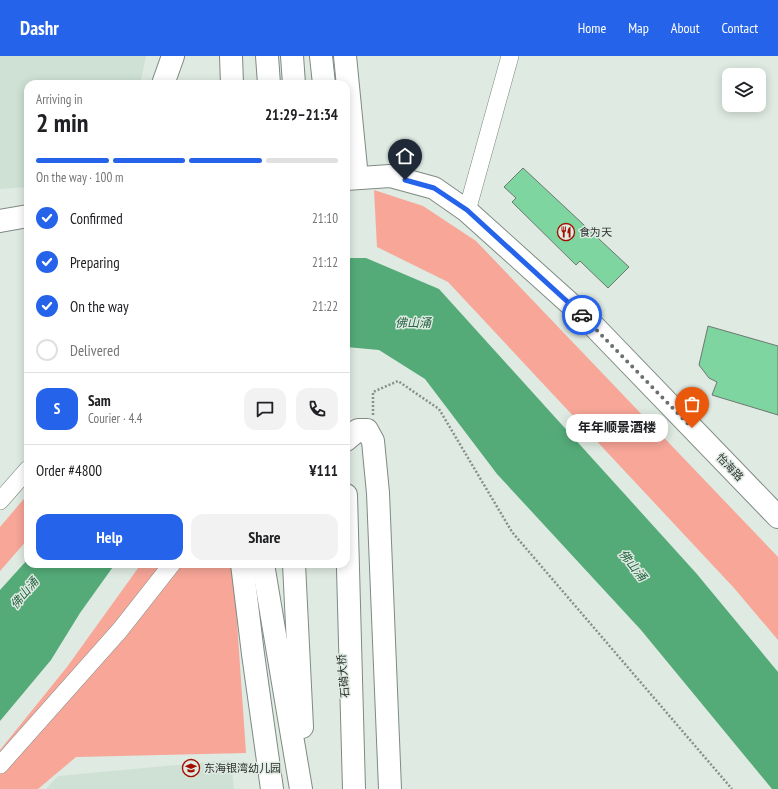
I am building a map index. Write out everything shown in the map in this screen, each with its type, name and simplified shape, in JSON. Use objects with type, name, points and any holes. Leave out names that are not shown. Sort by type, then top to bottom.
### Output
[{"type":"main road","points":[[164,80],[173,56]]},
{"type":"main road","points":[[231,56],[232,80]]},
{"type":"main road","points":[[268,56],[269,80]]},
{"type":"main road","points":[[292,56],[294,80]]},
{"type":"main road","points":[[322,56],[324,80]]},
{"type":"main road","points":[[345,56],[346,80]]},
{"type":"main road","points":[[350,143],[352,178]]},
{"type":"main road","name":"怡海路","points":[[352,178],[390,176],[434,188],[467,210],[586,318],[778,517]]},
{"type":"main road","points":[[0,220],[24,217]]},
{"type":"main road","points":[[350,437],[358,430],[367,430],[373,440],[378,493],[390,789]]},
{"type":"main road","points":[[242,568],[272,789]]},
{"type":"main road","points":[[264,568],[301,789]]},
{"type":"main road","points":[[294,568],[306,789]]},
{"type":"main road","name":"石𬒔大桥","points":[[334,568],[353,789]]},
{"type":"main road","points":[[348,568],[353,789]]},
{"type":"street","points":[[467,210],[510,56]]},
{"type":"street","points":[[0,501],[24,474]]},
{"type":"street","points":[[0,765],[120,630],[169,568]]},
{"type":"path","points":[[373,440],[372,392],[398,381],[438,409],[512,532],[732,789]]},
{"type":"shaded area","points":[[0,56],[146,56],[141,80],[24,80],[24,187],[0,189]]},
{"type":"shaded area","points":[[374,190],[423,206],[476,241],[778,557],[778,640],[734,588],[448,282],[377,247]]},
{"type":"shaded area","points":[[24,499],[24,544],[0,571],[0,527]]},
{"type":"shaded area","points":[[138,568],[233,568],[246,753],[76,757],[38,789],[0,789],[0,750],[67,667]]},
{"type":"shaded area","name":"东海银湾幼儿园","points":[[231,760],[234,789],[46,789],[58,776]]},
{"type":"water","name":"佛山涌","points":[[350,258],[366,258],[439,289],[696,573],[778,672],[778,789],[772,789],[641,630],[497,474],[425,379],[379,350],[350,347]]},
{"type":"water","name":"佛山涌","points":[[24,563],[24,568],[112,568],[80,613],[51,660],[0,721],[0,590]]},
{"type":"building","name":"食为天","points":[[523,168],[629,267],[608,288],[580,261],[576,265],[512,202],[516,198],[504,187]]},
{"type":"building","points":[[708,326],[778,346],[778,415],[712,395],[717,382],[709,378],[699,365]]},
{"type":"way so far","points":[[582,315],[692,428]]},
{"type":"place","name":"食为天","points":[[566,232]]},
{"type":"place","name":"年年顺景酒楼","points":[[692,428]]},
{"type":"place","name":"东海银湾幼儿园","points":[[191,768]]},
{"type":"route","points":[[405,180],[434,188],[467,210],[582,315]]}]
